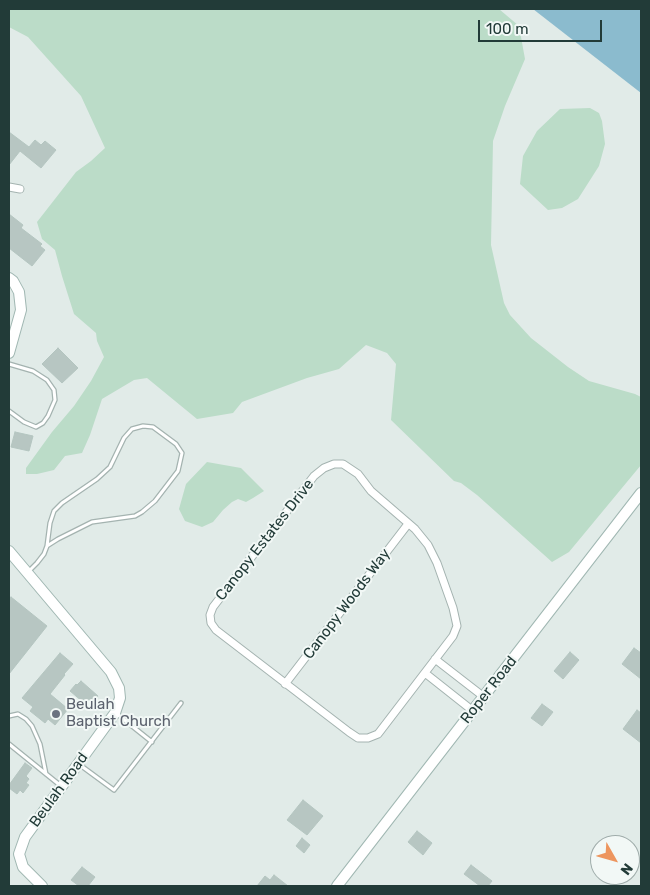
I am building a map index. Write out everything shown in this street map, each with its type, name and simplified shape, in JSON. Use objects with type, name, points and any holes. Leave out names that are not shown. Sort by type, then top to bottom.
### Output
[{"type":"street","points":[[9,187],[20,189]]},
{"type":"street","points":[[9,278],[13,281],[18,292],[21,310],[9,353]]},
{"type":"street","name":"Canopy Estates Drive","points":[[334,464],[343,464],[350,468],[358,474],[371,491],[408,524],[415,529],[428,545],[437,563],[453,608],[457,626],[453,636],[378,734],[368,738],[358,738],[216,630],[211,623],[210,615],[213,608],[314,476],[324,468],[334,464]]},
{"type":"street","name":"Roper Road","points":[[337,886],[641,494]]},
{"type":"street","name":"Canopy Woods Way","points":[[286,684],[408,524]]},
{"type":"street","name":"Beulah Road","points":[[9,552],[111,672],[120,698],[115,713],[25,837],[19,854],[23,867],[42,886]]},
{"type":"street","points":[[436,659],[484,697]]},
{"type":"street","points":[[425,672],[473,710]]},
{"type":"lane","points":[[9,364],[33,371],[47,380],[54,390],[55,400],[48,416],[43,423],[36,427],[24,422],[9,411]]},
{"type":"lane","points":[[27,573],[44,554],[54,511],[110,467],[124,438],[132,429],[143,426],[152,427],[176,444],[182,453],[178,472],[155,501],[142,512],[135,516],[92,522],[58,538],[47,546]]},
{"type":"lane","points":[[78,763],[114,790],[181,703]]},
{"type":"lane","points":[[115,713],[152,742]]},
{"type":"lane","points":[[9,716],[18,714],[26,718],[32,726],[40,744],[46,774]]},
{"type":"lane","points":[[9,744],[61,786]]},
{"type":"green space","points":[[9,9],[499,9],[519,26],[525,59],[505,106],[493,141],[491,245],[504,303],[510,315],[531,338],[568,367],[589,381],[641,397],[641,465],[569,552],[552,562],[477,495],[461,483],[454,481],[391,420],[396,364],[387,353],[366,345],[339,369],[307,378],[242,402],[233,413],[197,419],[147,378],[134,380],[102,399],[82,453],[65,456],[54,470],[37,474],[26,474],[26,468],[74,406],[104,357],[97,341],[96,333],[74,314],[55,250],[42,239],[37,222],[76,172],[105,148],[81,96],[28,37],[9,27]]},
{"type":"green space","points":[[590,108],[599,113],[602,121],[605,144],[599,166],[578,199],[562,208],[548,210],[520,184],[523,156],[537,131],[560,109]]},
{"type":"green space","points":[[207,462],[241,468],[264,491],[246,502],[238,499],[232,502],[213,522],[202,527],[185,521],[179,509],[186,484]]},
{"type":"water","points":[[533,9],[641,9],[641,93]]},
{"type":"building","points":[[9,132],[29,147],[35,140],[41,145],[45,141],[56,150],[41,168],[20,151],[9,165]]},
{"type":"building","points":[[9,214],[23,225],[21,228],[42,244],[40,246],[45,250],[32,266],[9,248]]},
{"type":"building","points":[[58,348],[78,368],[62,383],[42,364]]},
{"type":"building","points":[[15,432],[33,436],[29,451],[11,447]]},
{"type":"building","points":[[11,597],[47,626],[9,674],[9,600]]},
{"type":"building","points":[[634,648],[641,653],[641,679],[622,664]]},
{"type":"building","points":[[570,652],[579,660],[563,679],[554,671]]},
{"type":"building","points":[[60,653],[73,664],[50,694],[68,709],[55,725],[48,719],[45,723],[30,711],[33,707],[22,698]]},
{"type":"building","points":[[81,681],[98,696],[89,707],[70,691]]},
{"type":"building","points":[[542,704],[553,712],[542,726],[531,718]]},
{"type":"building","points":[[637,710],[641,713],[641,743],[623,729]]},
{"type":"building","points":[[25,763],[32,768],[26,776],[29,779],[26,783],[29,785],[23,793],[20,790],[17,794],[9,788],[9,785]]},
{"type":"building","points":[[303,800],[323,816],[307,835],[287,820]]},
{"type":"building","points":[[417,831],[432,843],[423,855],[408,842]]},
{"type":"building","points":[[302,838],[310,845],[304,853],[296,846]]},
{"type":"building","points":[[471,865],[492,881],[488,886],[480,886],[464,874]]},
{"type":"building","points":[[82,867],[95,877],[88,886],[79,886],[71,880]]},
{"type":"building","points":[[274,875],[288,886],[257,886],[265,876],[270,880]]},
{"type":"place","name":"Beulah Baptist Church","points":[[56,714]]}]
